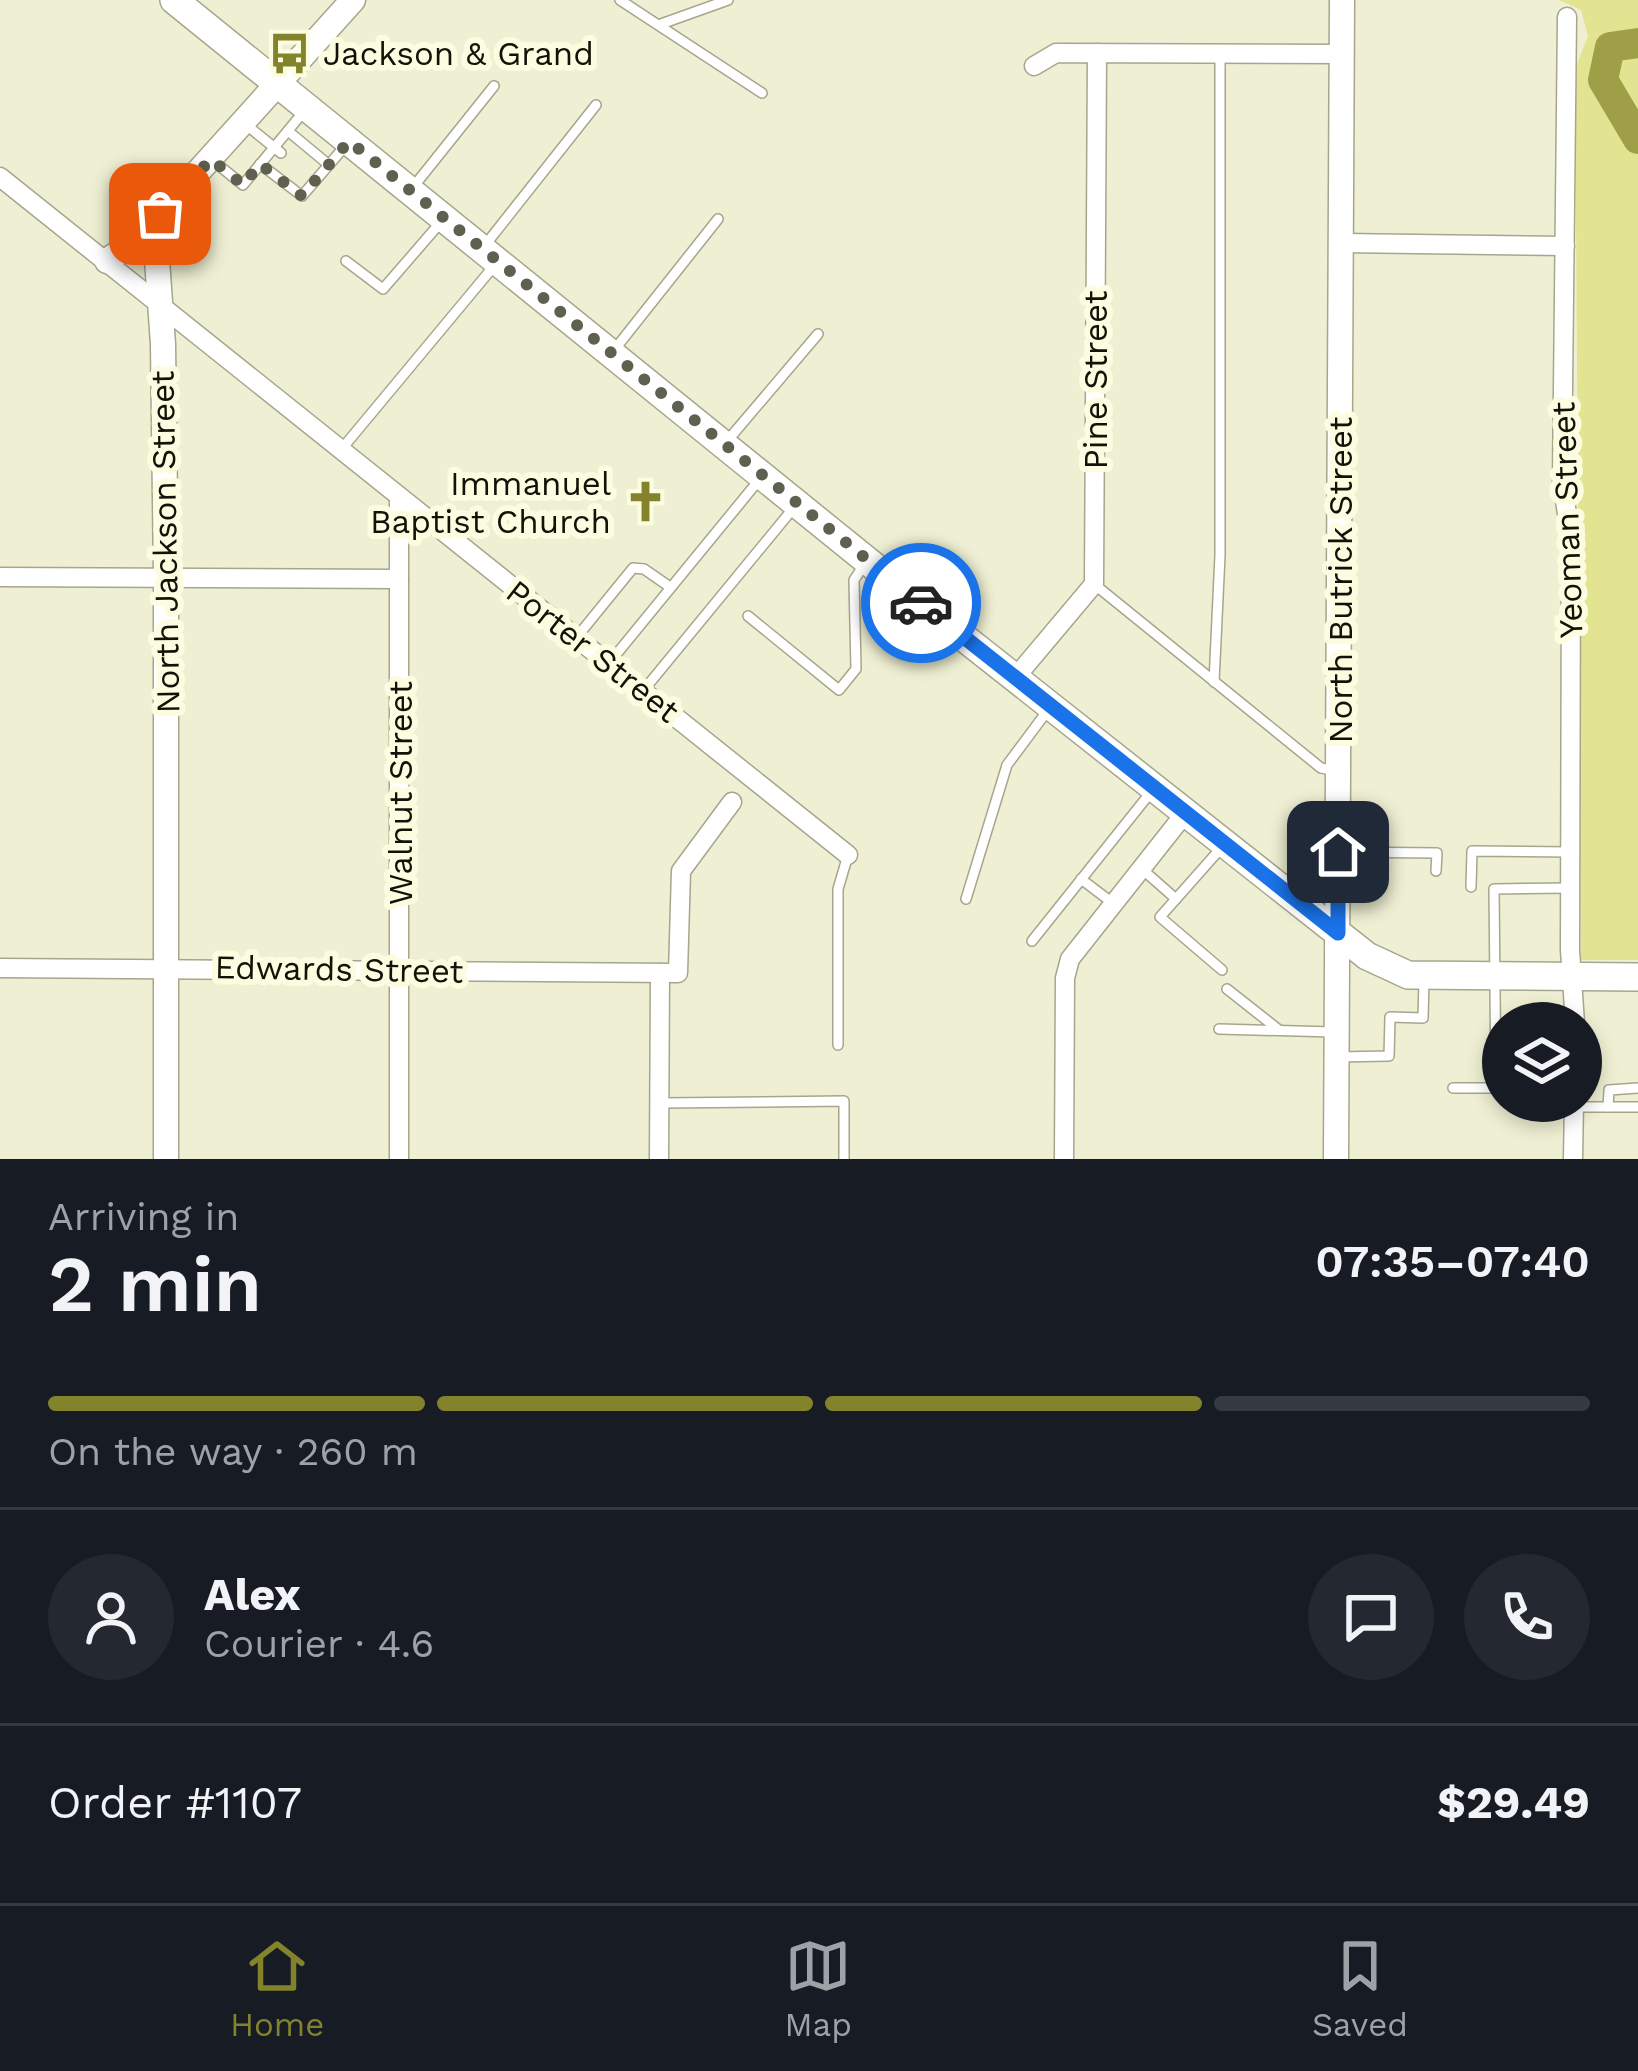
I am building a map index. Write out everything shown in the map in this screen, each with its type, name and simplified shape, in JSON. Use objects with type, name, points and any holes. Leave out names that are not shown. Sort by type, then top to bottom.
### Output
[{"type":"main road","points":[[174,0],[867,560],[1389,969],[1424,975],[1638,976]]},
{"type":"street","points":[[107,261],[137,239],[353,0]]},
{"type":"street","name":"North Butrick Street","points":[[1336,1159],[1342,0]]},
{"type":"street","name":"Yeoman Street","points":[[1568,17],[1562,481],[1571,540],[1574,1002]]},
{"type":"street","points":[[1034,66],[1056,52],[1342,54]]},
{"type":"street","name":"Pine Street","points":[[1094,584],[1096,53]]},
{"type":"street","name":"Porter Street","points":[[0,177],[848,855]]},
{"type":"street","name":"North Jackson Street","points":[[160,214],[166,578],[166,1159]]},
{"type":"street","points":[[1342,243],[1565,246]]},
{"type":"street","name":"Walnut Street","points":[[399,499],[399,1159]]},
{"type":"street","points":[[0,577],[399,579]]},
{"type":"street","points":[[1015,678],[1094,584]]},
{"type":"street","points":[[659,1159],[659,1103],[681,871],[732,802]]},
{"type":"street","points":[[1064,1159],[1065,979],[1070,959],[1186,812]]},
{"type":"street","name":"Edwards Street","points":[[0,968],[669,973]]},
{"type":"street","points":[[1573,1159],[1574,1122]]},
{"type":"lane","points":[[620,0],[762,93]]},
{"type":"lane","points":[[661,24],[728,0]]},
{"type":"lane","points":[[1214,682],[1220,555],[1220,53]]},
{"type":"lane","points":[[410,190],[494,86]]},
{"type":"lane","points":[[340,451],[490,255],[596,105]]},
{"type":"lane","points":[[211,159],[243,185],[278,150],[308,107]]},
{"type":"lane","points":[[244,123],[278,150]]},
{"type":"lane","points":[[288,130],[329,164]]},
{"type":"lane","points":[[260,164],[302,196],[349,141]]},
{"type":"lane","points":[[303,170],[316,180]]},
{"type":"lane","points":[[346,261],[383,289],[445,218]]},
{"type":"lane","points":[[612,353],[718,219]]},
{"type":"lane","points":[[724,444],[818,334]]},
{"type":"lane","points":[[608,664],[763,476]]},
{"type":"lane","points":[[643,691],[797,504]]},
{"type":"lane","points":[[748,616],[839,690],[856,668],[854,580],[867,560]]},
{"type":"lane","points":[[576,638],[633,568],[644,569],[670,587]]},
{"type":"lane","points":[[1094,584],[1321,768],[1339,771]]},
{"type":"lane","points":[[966,899],[1007,765],[1051,706]]},
{"type":"lane","points":[[1032,941],[1154,788]]},
{"type":"lane","points":[[1222,970],[1160,916],[1226,843]]},
{"type":"lane","points":[[1472,887],[1472,850],[1571,852]]},
{"type":"lane","points":[[1338,852],[1437,853],[1436,871]]},
{"type":"lane","points":[[838,1045],[838,889],[848,855]]},
{"type":"lane","points":[[1142,869],[1176,899]]},
{"type":"lane","points":[[1082,879],[1114,904]]},
{"type":"lane","points":[[1495,1002],[1494,889],[1571,888]]},
{"type":"lane","points":[[1219,1029],[1279,1030],[1389,1056],[1390,1017],[1423,1018],[1424,975]]},
{"type":"lane","points":[[1227,989],[1279,1030]]},
{"type":"lane","points":[[1453,1088],[1482,1090]]},
{"type":"lane","points":[[1608,1107],[1609,1090],[1638,1088]]},
{"type":"lane","points":[[659,1103],[844,1101],[844,1159]]},
{"type":"lane","points":[[1602,1106],[1638,1107]]},
{"type":"green space","points":[[1559,0],[1638,0],[1638,960],[1581,960],[1575,69],[1588,36],[1581,10]]},
{"type":"waterway","points":[[1638,43],[1610,47],[1603,80],[1638,139]]},
{"type":"way so far","points":[[160,214],[211,159],[243,185],[260,164],[302,196],[349,141],[921,603]]},
{"type":"place","name":"Jackson & Grand","points":[[289,53]]},
{"type":"place","name":"Immanuel Baptist Church","points":[[645,502]]},
{"type":"route","points":[[921,603],[1338,933],[1338,852]]}]
